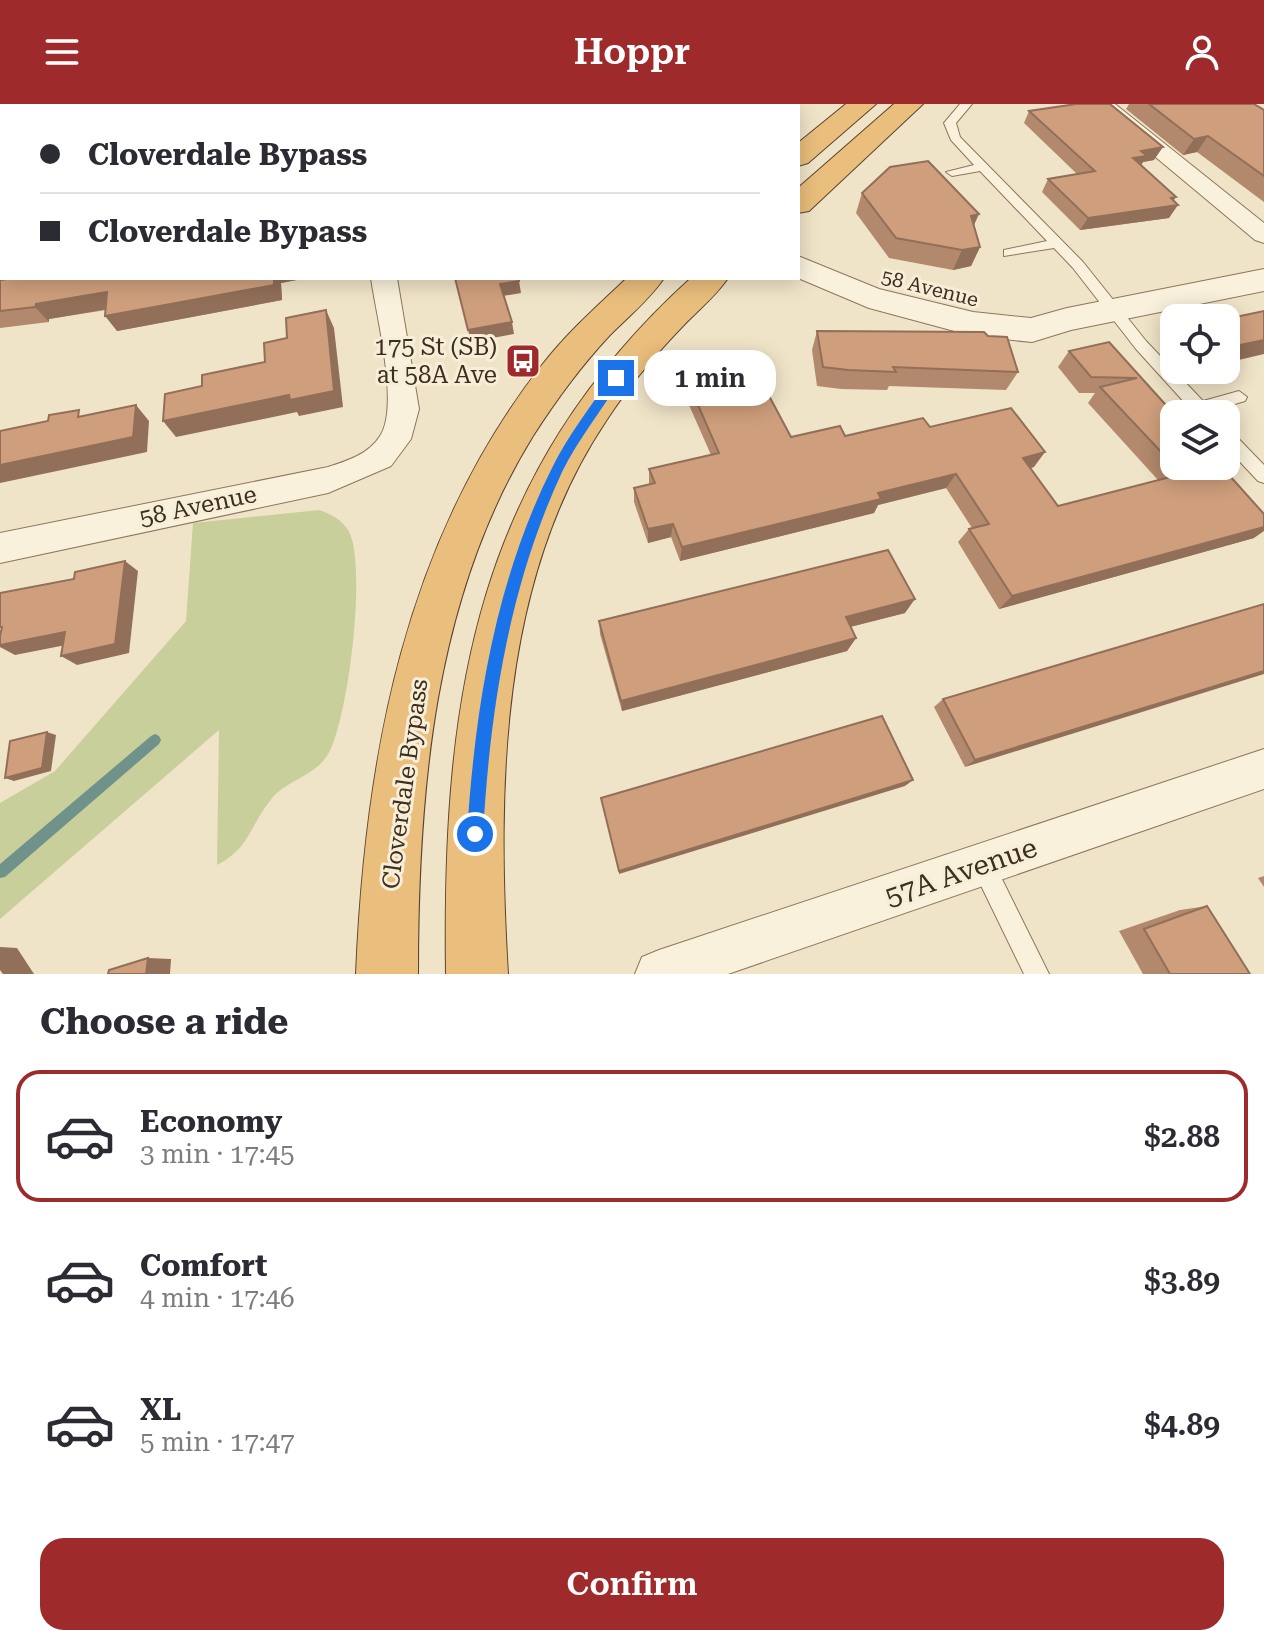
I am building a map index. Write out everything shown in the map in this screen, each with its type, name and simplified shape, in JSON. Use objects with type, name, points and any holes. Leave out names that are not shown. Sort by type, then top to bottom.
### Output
[{"type":"highway","points":[[800,155],[863,104]]},
{"type":"highway","points":[[800,202],[910,104]]},
{"type":"highway","name":"Cloverdale Bypass","points":[[387,974],[390,858],[405,743],[427,646],[450,571],[476,506],[527,415],[587,339],[645,280]]},
{"type":"highway","points":[[477,974],[475,834],[480,746],[493,669],[517,570],[558,468],[577,434],[629,361],[709,280]]},
{"type":"street","points":[[1102,104],[1264,235]]},
{"type":"street","name":"58 Avenue","points":[[800,242],[882,278],[973,302],[1020,306],[1067,319]]},
{"type":"street","name":"58 Avenue","points":[[800,267],[869,297],[973,324],[1032,330],[1067,319],[1264,280]]},
{"type":"street","name":"58 Avenue","points":[[0,548],[328,480],[359,470],[390,449],[401,430],[404,409],[384,280]]},
{"type":"street","name":"57A Avenue","points":[[659,974],[1264,769]]},
{"type":"lane","points":[[966,104],[952,116],[951,131],[1057,243],[1113,312],[1192,400]]},
{"type":"lane","points":[[952,172],[983,167]]},
{"type":"lane","points":[[1009,253],[1057,243]]},
{"type":"lane","points":[[1231,400],[1239,397]]},
{"type":"lane","points":[[1240,451],[1264,476]]},
{"type":"lane","points":[[983,865],[1037,974]]},
{"type":"green space","points":[[319,510],[335,517],[348,530],[354,547],[356,574],[356,607],[348,679],[335,739],[327,756],[314,769],[276,794],[243,844],[217,865],[219,730],[0,919],[0,803],[55,771],[186,621],[193,523]]},
{"type":"building","points":[[1076,104],[1110,104],[1163,147],[1141,151],[1147,156],[1133,158],[1176,197],[1171,198],[1178,205],[1088,218],[1048,179],[1095,171],[1029,111]]},
{"type":"building","points":[[1149,104],[1254,104],[1264,110],[1264,176],[1208,136],[1194,139]]},
{"type":"building","points":[[928,161],[979,214],[971,216],[980,247],[962,250],[896,238],[862,193],[890,167]]},
{"type":"building","points":[[0,280],[274,280],[274,285],[105,316],[107,292],[0,311]]},
{"type":"building","points":[[456,280],[519,280],[500,284],[512,322],[468,330]]},
{"type":"building","points":[[326,310],[334,391],[290,400],[289,395],[163,421],[165,394],[202,386],[202,375],[265,362],[264,343],[287,338],[286,318]]},
{"type":"building","points":[[1264,311],[1264,340],[1240,345],[1240,316]]},
{"type":"building","points":[[817,331],[984,332],[988,336],[1007,337],[1018,372],[893,367],[896,372],[823,367]]},
{"type":"building","points":[[1109,342],[1161,400],[1160,451],[1100,387],[1137,378],[1091,377],[1069,351]]},
{"type":"building","points":[[758,375],[791,437],[840,426],[845,436],[923,418],[930,427],[1011,408],[1045,452],[1023,458],[1058,506],[1160,480],[1234,480],[1264,514],[1264,527],[1012,596],[969,529],[989,524],[956,474],[878,493],[881,499],[682,547],[673,524],[648,529],[634,488],[655,483],[649,469],[719,453],[691,389]]},
{"type":"building","points":[[136,405],[133,437],[0,465],[0,431],[48,421],[49,415],[79,410],[78,417]]},
{"type":"building","points":[[888,550],[915,599],[846,617],[856,638],[621,701],[599,621]]},
{"type":"building","points":[[125,561],[115,644],[61,656],[65,632],[0,645],[0,593],[74,579],[75,572]]},
{"type":"building","points":[[1264,604],[1264,671],[975,760],[943,699]]},
{"type":"building","points":[[882,716],[913,780],[619,871],[601,798]]},
{"type":"building","points":[[47,732],[42,768],[5,778],[10,741]]},
{"type":"building","points":[[1207,906],[1250,974],[1170,974],[1144,929]]},
{"type":"building","points":[[148,958],[146,974],[108,974],[109,970]]},
{"type":"waterway","points":[[0,872],[155,740]]},
{"type":"place","name":"175 St (SB) at 58A Ave","points":[[523,361]]},
{"type":"route","points":[[475,834],[480,746],[493,669],[517,570],[558,468],[577,434],[616,378]]}]
